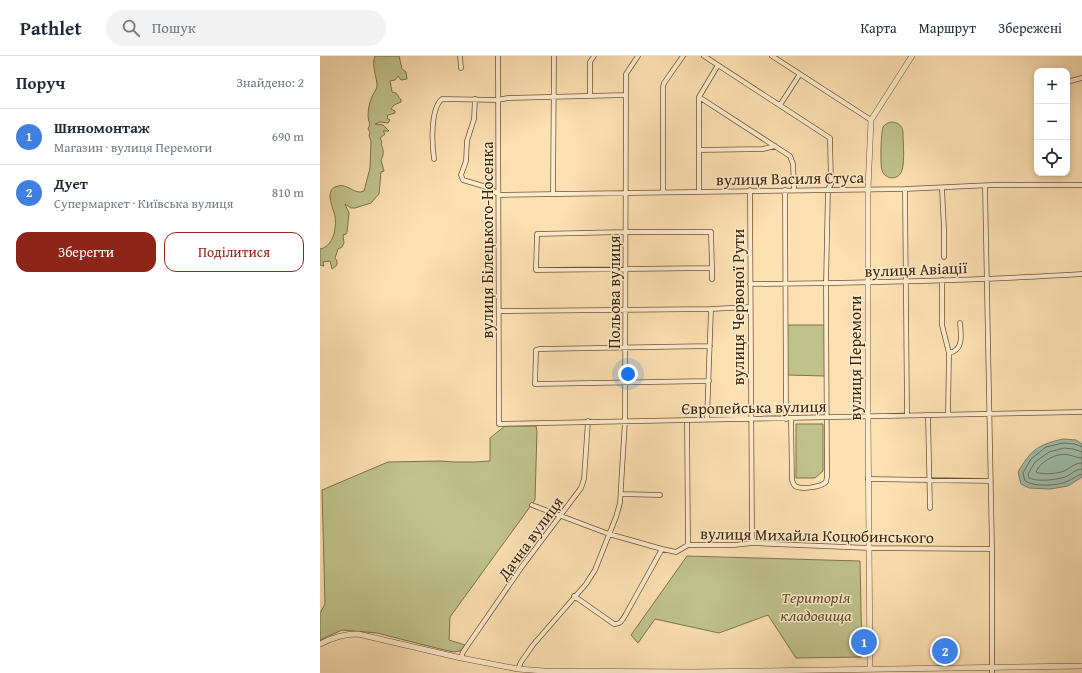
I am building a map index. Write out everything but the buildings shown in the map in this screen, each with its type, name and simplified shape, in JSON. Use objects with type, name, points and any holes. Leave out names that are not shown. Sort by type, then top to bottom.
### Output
[{"type":"street","points":[[460,56],[461,68]]},
{"type":"street","name":"вулиця Білецького-Носенка","points":[[498,56],[497,100],[500,311],[499,424]]},
{"type":"street","points":[[553,194],[554,56]]},
{"type":"street","points":[[590,96],[590,62],[594,56]]},
{"type":"street","name":"Польова вулиця","points":[[518,669],[533,644],[586,584],[594,570],[616,517],[621,494],[626,382],[626,74],[638,56]]},
{"type":"street","points":[[663,192],[663,87],[664,82],[683,56]]},
{"type":"street","points":[[704,56],[830,138],[831,184],[828,189],[826,284],[826,482],[819,487],[795,486],[792,480],[791,418]]},
{"type":"street","points":[[772,56],[871,120],[912,56]]},
{"type":"street","points":[[699,191],[699,97],[718,65]]},
{"type":"street","points":[[780,105],[800,74]]},
{"type":"street","points":[[1070,81],[1082,78]]},
{"type":"street","points":[[434,159],[432,142],[437,104],[440,100],[445,98],[497,100],[508,98],[626,95]]},
{"type":"street","points":[[699,97],[790,156],[792,160],[794,189]]},
{"type":"street","points":[[475,99],[474,119],[467,141],[466,161],[461,175],[463,180],[490,188],[499,195]]},
{"type":"street","name":"вулиця Перемоги","points":[[870,671],[868,479],[868,189],[871,120]]},
{"type":"street","points":[[699,150],[762,149],[775,146]]},
{"type":"street","name":"вулиця Василя Стуса","points":[[499,195],[1082,185]]},
{"type":"street","points":[[985,186],[992,550],[992,673]]},
{"type":"street","points":[[942,188],[944,257]]},
{"type":"street","points":[[905,189],[907,415]]},
{"type":"street","name":"вулиця Червоної Рути","points":[[750,190],[752,544]]},
{"type":"street","points":[[785,190],[786,418]]},
{"type":"street","points":[[712,268],[536,270],[537,234],[711,232],[712,268],[712,279]]},
{"type":"street","name":"вулиця Авіації","points":[[750,284],[826,284],[987,279],[1082,274]]},
{"type":"street","points":[[942,280],[942,325],[949,353],[948,414]]},
{"type":"street","points":[[500,311],[750,307]]},
{"type":"street","points":[[707,419],[711,308]]},
{"type":"street","points":[[949,353],[956,351],[960,344],[960,323]]},
{"type":"street","points":[[709,381],[535,384],[536,350],[710,346]]},
{"type":"street","name":"Європейська вулиця","points":[[499,424],[1082,412]]},
{"type":"street","points":[[928,415],[930,508]]},
{"type":"street","points":[[687,420],[688,545]]},
{"type":"street","name":"Дачна вулиця","points":[[461,658],[463,652],[519,572],[561,517],[583,484],[588,421]]},
{"type":"street","points":[[868,479],[991,481]]},
{"type":"street","points":[[621,494],[660,495]]},
{"type":"street","name":"вулиця Михайла Коцюбинського","points":[[532,505],[609,534],[676,552],[688,545],[752,544],[992,550]]},
{"type":"street","points":[[574,596],[617,625],[626,614],[662,549]]},
{"type":"street","points":[[320,644],[332,638],[346,634],[358,634],[461,658],[518,669],[544,671],[870,671],[992,666],[1082,666]]},
{"type":"green space","points":[[375,56],[399,56],[402,69],[406,72],[407,79],[401,80],[398,76],[395,80],[390,81],[392,92],[396,93],[401,102],[394,105],[391,109],[395,111],[395,113],[388,115],[387,118],[390,120],[388,123],[380,122],[375,124],[383,125],[389,131],[383,131],[385,134],[380,138],[383,148],[383,156],[381,160],[384,171],[381,172],[379,194],[371,203],[355,208],[351,208],[345,204],[349,213],[347,232],[343,235],[344,243],[342,247],[338,249],[335,258],[337,265],[332,269],[330,261],[323,262],[324,266],[320,265],[320,249],[328,245],[335,231],[335,216],[330,200],[330,193],[332,189],[339,186],[347,187],[357,192],[364,191],[370,168],[371,141],[369,136],[370,132],[368,129],[370,124],[368,110],[377,86],[374,67]]},
{"type":"green space","points":[[891,122],[898,124],[902,128],[904,152],[901,173],[892,178],[884,174],[881,162],[882,130],[886,124]]},
{"type":"green space","points":[[787,325],[825,325],[825,376],[787,375]]},
{"type":"green space","points":[[796,424],[823,424],[823,471],[815,478],[796,478]]},
{"type":"green space","points":[[505,426],[536,426],[535,500],[450,617],[449,640],[465,645],[460,651],[454,652],[440,649],[377,633],[342,630],[320,640],[320,613],[325,604],[322,490],[388,462],[490,461],[490,438]]},
{"type":"green space","name":"Територія кладовища","points":[[687,556],[860,561],[862,657],[796,658],[768,615],[719,633],[655,619],[638,643],[631,635]]},
{"type":"water","points":[[1063,439],[1076,440],[1082,444],[1082,477],[1068,486],[1050,489],[1029,488],[1021,484],[1018,472],[1031,453],[1041,446]]},
{"type":"place","name":"Шиномонтаж","points":[[864,642]]},
{"type":"place","name":"Дует","points":[[945,651]]}]
